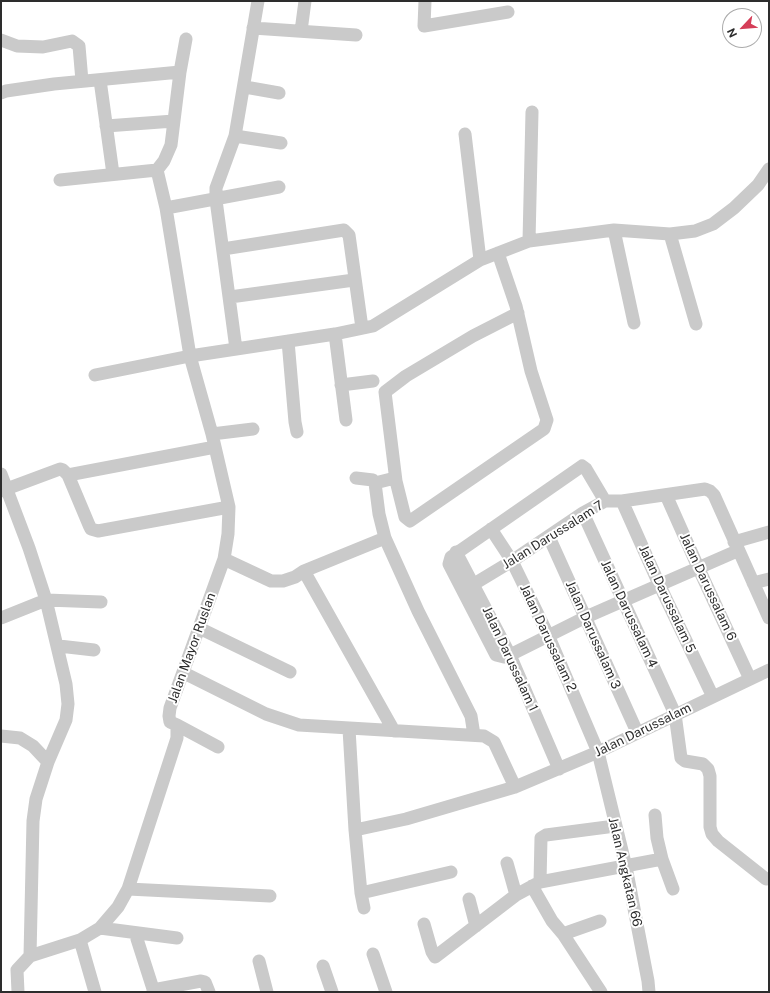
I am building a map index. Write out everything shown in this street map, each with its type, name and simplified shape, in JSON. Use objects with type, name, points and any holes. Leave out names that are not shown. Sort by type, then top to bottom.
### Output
[{"type":"street","points":[[236,349],[216,200],[216,188],[235,136],[245,87],[258,1]]},
{"type":"street","points":[[301,31],[305,1]]},
{"type":"street","points":[[425,1],[424,26],[508,12]]},
{"type":"street","points":[[253,28],[356,35]]},
{"type":"street","points":[[60,180],[157,170],[164,161],[171,145],[180,72],[186,39]]},
{"type":"street","points":[[1,40],[17,46],[43,47],[72,41],[79,46],[82,82]]},
{"type":"street","points":[[1,94],[47,85],[180,72]]},
{"type":"street","points":[[100,80],[113,174]]},
{"type":"street","points":[[245,87],[279,93]]},
{"type":"street","points":[[529,240],[532,112]]},
{"type":"street","points":[[106,126],[174,121]]},
{"type":"street","points":[[465,134],[480,260]]},
{"type":"street","points":[[235,136],[281,143]]},
{"type":"street","points":[[95,375],[190,356],[335,334],[373,326],[480,260],[529,240],[614,230],[670,234],[695,231],[713,224],[734,208],[758,185],[769,169]]},
{"type":"street","name":"Jalan Mayor Ruslan","points":[[30,956],[80,940],[100,928],[118,907],[128,889],[177,738],[177,725],[170,722],[169,716],[224,559],[228,534],[229,507],[212,434],[190,356],[166,208],[157,170]]},
{"type":"street","points":[[166,208],[216,200],[279,187]]},
{"type":"street","points":[[223,248],[344,230],[349,235],[354,280],[362,328]]},
{"type":"street","points":[[614,230],[634,323]]},
{"type":"street","points":[[670,234],[696,324]]},
{"type":"street","points":[[498,253],[518,313],[531,371],[547,420],[544,429],[410,521],[405,517],[396,481],[385,392],[390,386],[406,376],[474,336],[518,313]]},
{"type":"street","points":[[230,297],[354,280]]},
{"type":"street","points":[[335,334],[346,420]]},
{"type":"street","points":[[288,340],[297,432]]},
{"type":"street","points":[[341,385],[373,381]]},
{"type":"street","points":[[212,434],[253,429]]},
{"type":"street","points":[[68,475],[215,447]]},
{"type":"street","points":[[605,501],[586,469],[582,466],[456,552],[449,560],[449,564],[494,652],[500,657],[510,655],[549,637],[586,617],[624,602],[659,584],[698,568],[735,546],[769,532]]},
{"type":"street","points":[[4,490],[60,469],[68,475],[89,525],[94,530],[229,507]]},
{"type":"street","points":[[1,474],[4,490],[29,548],[46,600],[58,646],[66,684],[68,704],[66,720],[48,762],[36,799],[33,821],[30,956],[17,970],[18,992]]},
{"type":"street","points":[[356,478],[373,480],[375,482],[391,479],[396,481]]},
{"type":"street","points":[[375,482],[379,514],[385,538],[418,611],[471,716],[474,734]]},
{"type":"street","name":"Jalan Darussalam 7","points":[[474,584],[549,537],[583,513],[605,501],[622,501],[705,489],[710,491],[769,618]]},
{"type":"street","name":"Jalan Darussalam 6","points":[[666,495],[698,568],[750,679]]},
{"type":"street","name":"Jalan Darussalam 5","points":[[622,501],[659,584],[713,697]]},
{"type":"street","name":"Jalan Darussalam 4","points":[[583,513],[675,714],[682,758],[685,761],[703,764],[708,769],[710,776],[710,827],[712,834],[718,841],[766,878]]},
{"type":"street","name":"Jalan Darussalam 2","points":[[491,529],[512,561],[549,637],[598,752]]},
{"type":"street","name":"Jalan Darussalam 3","points":[[549,537],[637,732]]},
{"type":"street","points":[[224,559],[271,581],[283,581],[295,578],[304,572],[385,538]]},
{"type":"street","name":"Jalan Darussalam 1","points":[[456,552],[510,655],[559,769]]},
{"type":"street","points":[[304,572],[394,731]]},
{"type":"street","points":[[753,583],[769,579]]},
{"type":"street","points":[[1,618],[46,600],[101,602]]},
{"type":"street","points":[[199,628],[290,672]]},
{"type":"street","points":[[58,646],[94,650]]},
{"type":"street","name":"Jalan Darussalam","points":[[355,830],[406,818],[516,787],[598,752],[769,670]]},
{"type":"street","points":[[184,673],[282,720],[299,725],[348,729],[474,734],[490,738],[494,742],[516,787]]},
{"type":"street","points":[[177,725],[218,747]]},
{"type":"street","points":[[348,729],[355,830],[361,893],[364,908]]},
{"type":"street","points":[[1,736],[20,738],[33,746],[48,762]]},
{"type":"street","name":"Jalan Angkatan 66","points":[[598,752],[626,867],[649,992]]},
{"type":"street","points":[[655,815],[657,838],[662,859],[673,889]]},
{"type":"street","points":[[601,992],[563,934],[552,921],[536,884],[541,838],[546,835],[615,826]]},
{"type":"street","points":[[424,924],[432,952],[435,957],[516,895],[536,884],[662,859]]},
{"type":"street","points":[[507,864],[516,895]]},
{"type":"street","points":[[361,893],[452,872]]},
{"type":"street","points":[[128,889],[270,896]]},
{"type":"street","points":[[469,899],[476,926]]},
{"type":"street","points":[[563,934],[600,921]]},
{"type":"street","points":[[100,928],[177,938]]},
{"type":"street","points":[[137,939],[153,991],[201,981],[205,982],[209,990]]},
{"type":"street","points":[[80,940],[94,992]]},
{"type":"street","points":[[373,954],[386,992]]},
{"type":"street","points":[[259,962],[267,992]]},
{"type":"street","points":[[322,966],[332,992]]}]
